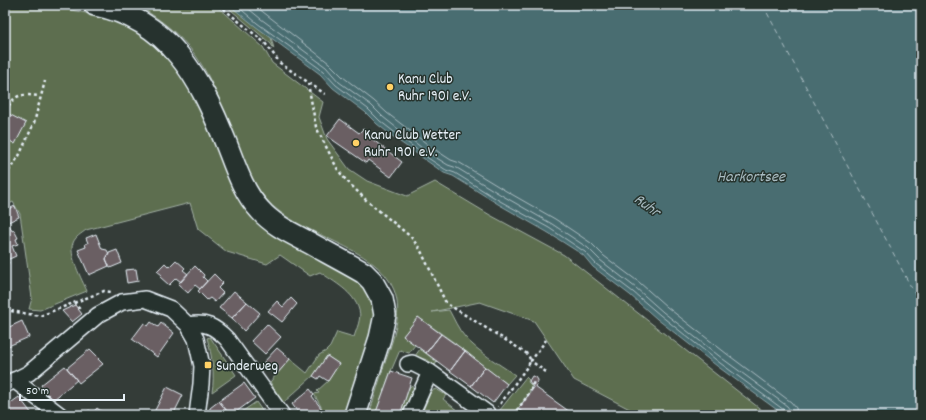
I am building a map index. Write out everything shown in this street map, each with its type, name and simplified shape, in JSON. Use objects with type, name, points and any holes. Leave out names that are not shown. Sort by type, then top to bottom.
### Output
[{"type":"main road","points":[[95,5],[109,8],[142,22],[159,34],[182,58],[202,88],[246,190],[260,210],[284,230],[364,272],[378,290],[384,305],[384,324],[356,415]]},
{"type":"street","points":[[60,415],[10,383],[33,369],[98,315],[122,302],[145,299],[171,309],[188,325],[196,339],[202,366],[202,384],[197,415]]},
{"type":"street","points":[[188,325],[198,323],[208,325],[218,330],[227,339],[282,415]]},
{"type":"street","points":[[408,364],[412,363],[430,372],[487,414]]},
{"type":"street","points":[[411,415],[430,372]]},
{"type":"path","points":[[219,5],[265,43],[280,63],[325,94]]},
{"type":"path","points":[[5,176],[19,156],[34,123],[45,80]]},
{"type":"path","points":[[308,83],[316,127],[338,170],[345,179],[366,200],[411,237],[420,249],[449,305],[520,349],[527,354],[530,361],[546,372]]},
{"type":"path","points":[[5,110],[13,99],[18,96],[40,96]]},
{"type":"path","points":[[5,310],[40,316],[89,296]]},
{"type":"path","points":[[74,302],[83,314],[81,316]]},
{"type":"path","points":[[487,414],[493,413],[496,410],[546,340]]},
{"type":"path","points":[[513,415],[530,392],[534,380]]},
{"type":"green space","points":[[5,5],[46,5],[110,18],[149,36],[193,85],[233,180],[353,276],[362,286],[372,301],[375,311],[374,328],[348,415],[324,415],[324,412],[314,394],[319,393],[317,391],[328,381],[339,364],[327,356],[313,376],[283,403],[270,382],[290,359],[307,373],[319,355],[330,347],[337,332],[354,337],[360,313],[353,298],[343,288],[320,272],[310,276],[280,255],[267,264],[227,252],[198,229],[190,203],[86,230],[75,239],[72,254],[87,291],[40,310],[29,309],[32,298],[20,214],[13,202],[5,206]]},
{"type":"green space","points":[[136,5],[214,5],[263,47],[272,63],[323,102],[319,117],[327,139],[349,169],[367,181],[407,196],[435,182],[490,215],[564,255],[768,415],[641,415],[574,380],[534,321],[480,302],[432,312],[449,310],[460,331],[470,342],[515,375],[507,384],[468,353],[418,317],[403,336],[415,345],[409,353],[400,350],[375,415],[369,415],[393,340],[397,320],[397,300],[394,290],[385,275],[371,262],[354,251],[297,223],[280,212],[266,199],[250,176],[216,93],[196,56],[169,27]]},
{"type":"green space","points":[[225,5],[229,5],[271,37],[274,49],[271,44]]},
{"type":"green space","points":[[210,337],[236,375],[212,392],[212,365],[207,338]]},
{"type":"green space","points":[[420,349],[437,362],[435,365],[427,360],[415,356]]},
{"type":"green space","points":[[526,377],[532,386],[529,391],[530,392],[518,409],[526,415],[496,415]]},
{"type":"green space","points":[[410,386],[415,388],[402,415],[403,411],[401,411]]},
{"type":"green space","points":[[436,389],[446,395],[443,399],[463,415],[421,415],[431,391]]},
{"type":"green space","points":[[256,402],[265,415],[237,415]]},
{"type":"water","name":"Harkortsee","points":[[229,5],[921,5],[921,415],[784,415],[717,366],[657,319],[630,295],[593,267],[583,255],[453,176],[444,173],[400,142],[377,124],[365,112],[333,88],[320,74]]},
{"type":"building","points":[[7,113],[26,123],[15,144],[5,138],[5,117]]},
{"type":"building","name":"Kanu Club Wetter Ruhr 1901 e.V.","points":[[340,119],[359,133],[363,129],[369,133],[368,136],[402,162],[391,177],[368,160],[366,163],[327,136]]},
{"type":"building","points":[[15,206],[19,217],[6,223],[5,208],[6,210]]},
{"type":"building","points":[[8,222],[12,231],[14,230],[18,238],[16,239],[18,244],[12,246],[16,256],[7,260],[9,263],[5,265],[5,224]]},
{"type":"building","points":[[96,234],[102,249],[107,250],[109,254],[106,259],[109,266],[89,275],[78,250],[86,247],[85,244],[88,243],[86,238]]},
{"type":"building","points":[[117,250],[122,263],[110,268],[106,259],[109,253]]},
{"type":"building","points":[[176,260],[185,268],[183,270],[188,274],[181,282],[176,278],[169,285],[160,277],[162,275],[157,271],[165,263],[169,267]]},
{"type":"building","points":[[195,266],[204,275],[203,277],[207,281],[200,289],[195,285],[188,293],[178,284]]},
{"type":"building","points":[[136,269],[138,281],[127,283],[125,270]]},
{"type":"building","points":[[214,274],[223,283],[218,288],[223,293],[215,302],[210,298],[207,300],[198,291]]},
{"type":"building","points":[[234,291],[247,302],[232,318],[219,308]]},
{"type":"building","points":[[291,298],[297,304],[282,322],[268,311],[277,301],[283,307]]},
{"type":"building","points":[[247,302],[260,313],[244,331],[232,318]]},
{"type":"building","points":[[75,305],[82,314],[72,322],[62,311]]},
{"type":"building","points":[[418,317],[441,334],[426,353],[403,336]]},
{"type":"building","points":[[22,321],[29,337],[6,347],[5,329]]},
{"type":"building","points":[[151,322],[158,327],[161,323],[174,333],[157,357],[132,339],[144,323],[148,326]]},
{"type":"building","points":[[267,324],[281,337],[265,354],[251,341]]},
{"type":"building","points":[[441,334],[465,351],[450,371],[426,353]]},
{"type":"building","points":[[277,348],[290,359],[276,375],[263,363]]},
{"type":"building","points":[[90,349],[103,364],[79,383],[67,368]]},
{"type":"building","points":[[465,351],[485,367],[471,386],[450,371]]},
{"type":"building","points":[[327,356],[339,364],[328,381],[320,376],[318,379],[313,376]]},
{"type":"building","points":[[65,366],[77,380],[53,400],[48,394],[47,395],[41,385]]},
{"type":"building","points":[[485,367],[507,384],[493,403],[471,386]]},
{"type":"building","points":[[391,371],[412,378],[400,415],[375,415]]},
{"type":"building","points":[[532,376],[536,377],[538,380],[535,387],[570,412],[569,415],[527,415],[518,409],[533,389],[529,381]]},
{"type":"building","points":[[244,383],[255,398],[230,415],[219,401]]},
{"type":"building","points":[[167,387],[183,395],[173,415],[159,415],[154,412]]},
{"type":"building","points":[[310,389],[314,394],[312,396],[324,412],[320,415],[300,415],[292,404]]},
{"type":"building","points":[[19,397],[32,414],[5,415],[5,407]]},
{"type":"building","points":[[219,401],[230,415],[209,415],[210,408]]},
{"type":"building","points":[[97,408],[106,415],[84,415],[89,410],[93,413]]},
{"type":"ferry route","points":[[763,5],[921,306]]},
{"type":"place","name":"Kanu Club Ruhr 1901 e.V.","points":[[390,87]]},
{"type":"place","name":"Kanu Club Wetter Ruhr 1901 e.V.","points":[[356,143]]},
{"type":"place","name":"Sunderweg","points":[[208,365]]},
{"type":"water label","name":"Ruhr","points":[[648,204]]}]
